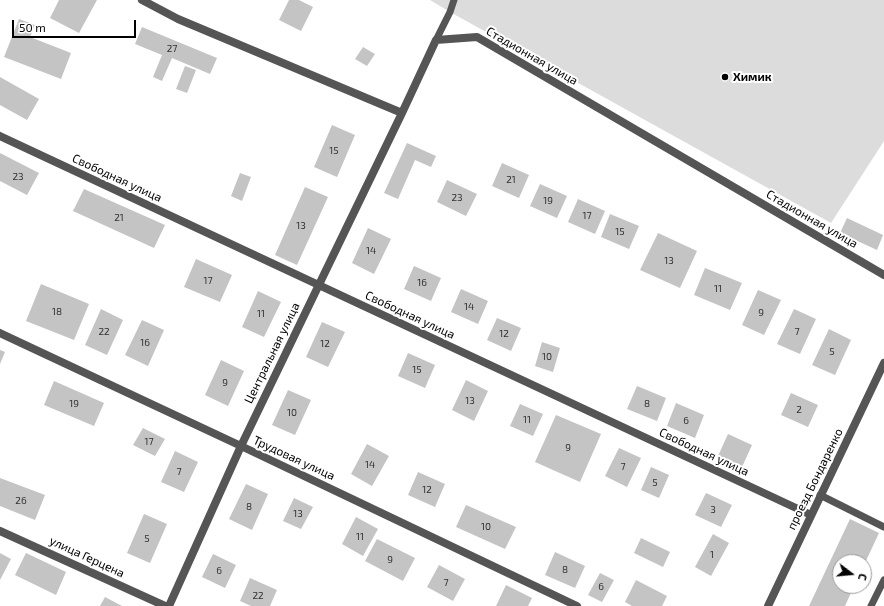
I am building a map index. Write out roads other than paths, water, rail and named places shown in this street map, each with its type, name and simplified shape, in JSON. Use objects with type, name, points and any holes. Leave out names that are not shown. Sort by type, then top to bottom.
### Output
[{"type":"street","points":[[142,0],[178,19],[402,113],[436,40]]},
{"type":"street","name":"Стадионная улица","points":[[436,40],[477,37],[884,275]]},
{"type":"street","name":"Центральная улица","points":[[169,606],[241,446],[402,113]]},
{"type":"street","name":"Свободная улица","points":[[0,136],[318,286],[811,515]]},
{"type":"street","name":"Трудовая улица","points":[[0,333],[577,606]]},
{"type":"street","name":"проезд Бондаренко","points":[[768,606],[884,363]]},
{"type":"street","name":"улица Герцена","points":[[0,531],[165,606]]},
{"type":"lane","points":[[436,40],[450,12],[454,0]]},
{"type":"lane","points":[[820,495],[884,527]]},
{"type":"lane","points":[[871,606],[884,580]]},
{"type":"place","name":"Химик","points":[[725,77]]}]
